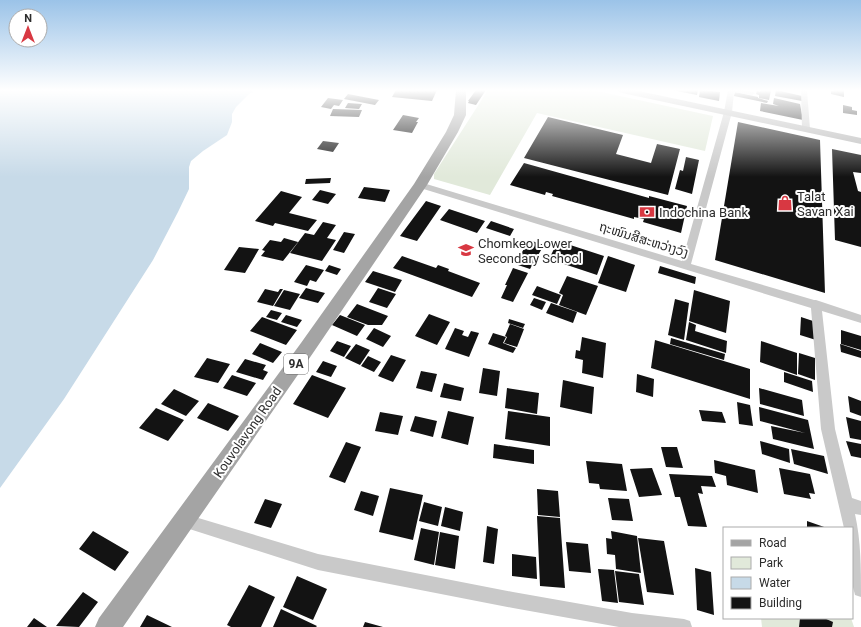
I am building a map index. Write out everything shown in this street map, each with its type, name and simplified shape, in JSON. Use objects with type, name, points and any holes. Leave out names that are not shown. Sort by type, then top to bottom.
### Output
[{"type":"main road","name":"Kouvolavong Road","points":[[108,627],[114,615],[185,521],[420,185],[458,119]]},
{"type":"street","points":[[686,265],[707,194],[726,119]]},
{"type":"street","points":[[761,119],[861,141]]},
{"type":"street","points":[[806,119],[806,129]]},
{"type":"street","name":"ຖະໜົນສີສະຫວ່າງວົງ","points":[[420,185],[816,304],[861,319]]},
{"type":"street","points":[[816,304],[828,429],[846,504],[850,527]]},
{"type":"street","points":[[846,504],[861,508]]},
{"type":"street","points":[[185,521],[318,562],[513,600],[684,627]]},
{"type":"street","points":[[853,543],[861,589]]},
{"type":"green space","points":[[469,119],[533,119],[490,195],[434,179],[434,174]]},
{"type":"green space","points":[[565,119],[712,119],[705,151]]},
{"type":"green space","points":[[761,619],[800,619],[799,627],[762,627]]},
{"type":"green space","points":[[826,619],[851,619],[854,627],[832,627],[832,622]]},
{"type":"water","points":[[0,119],[232,119],[227,135],[191,161],[189,167],[189,189],[153,260],[64,399],[0,488]]},
{"type":"building","points":[[400,119],[418,119],[412,133],[393,130]]},
{"type":"building","points":[[547,119],[557,119],[623,135],[616,154],[651,163],[657,144],[680,149],[668,195],[524,158]]},
{"type":"building","name":"Talat Savan Xai","points":[[738,122],[820,140],[825,293],[715,260]]},
{"type":"building","points":[[323,141],[339,143],[333,152],[317,149]]},
{"type":"building","points":[[832,149],[861,155],[861,173],[853,172],[858,191],[861,192],[861,247],[835,240]]},
{"type":"building","points":[[686,157],[699,160],[692,194],[675,189],[680,170],[683,171]]},
{"type":"building","points":[[524,163],[649,198],[649,196],[687,206],[681,233],[643,222],[644,219],[634,217],[634,219],[552,196],[553,194],[546,192],[545,195],[510,185]]},
{"type":"building","points":[[331,178],[330,183],[305,184],[306,179]]},
{"type":"building","points":[[364,187],[390,190],[385,202],[358,198]]},
{"type":"building","points":[[320,190],[336,194],[328,204],[312,200]]},
{"type":"building","points":[[281,191],[302,197],[289,213],[317,220],[308,231],[275,223],[273,226],[255,221]]},
{"type":"building","points":[[426,201],[441,206],[417,241],[400,236]]},
{"type":"building","points":[[449,209],[485,221],[477,233],[440,220]]},
{"type":"building","points":[[491,221],[514,229],[510,236],[486,228]]},
{"type":"building","points":[[323,222],[336,225],[327,238],[336,240],[322,261],[290,253],[305,233],[314,235]]},
{"type":"building","points":[[344,232],[355,234],[344,253],[333,250]]},
{"type":"building","points":[[284,238],[298,242],[283,261],[261,256],[265,251],[262,250],[270,240],[281,242]]},
{"type":"building","points":[[529,240],[544,245],[530,269],[518,265],[519,262],[517,261]]},
{"type":"building","points":[[558,241],[604,256],[597,275],[549,259]]},
{"type":"building","points":[[239,247],[259,249],[245,273],[224,270]]},
{"type":"building","points":[[402,256],[436,268],[438,265],[449,269],[448,271],[480,283],[472,297],[393,268]]},
{"type":"building","points":[[608,256],[635,265],[626,292],[598,283]]},
{"type":"building","points":[[306,265],[324,270],[316,282],[310,280],[307,286],[294,282]]},
{"type":"building","points":[[329,265],[341,269],[337,275],[325,271]]},
{"type":"building","points":[[660,266],[696,277],[695,284],[658,273]]},
{"type":"building","points":[[513,268],[528,273],[513,302],[501,298]]},
{"type":"building","points":[[373,271],[402,280],[395,292],[365,282]]},
{"type":"building","points":[[567,276],[598,286],[586,315],[559,305],[563,295],[559,293]]},
{"type":"building","points":[[537,286],[561,295],[557,304],[532,295]]},
{"type":"building","points":[[306,288],[325,293],[318,303],[299,298]]},
{"type":"building","points":[[378,288],[396,294],[387,308],[369,302]]},
{"type":"building","points":[[265,289],[278,292],[280,289],[283,289],[273,306],[257,302]]},
{"type":"building","points":[[284,290],[300,294],[290,310],[274,306]]},
{"type":"building","points":[[694,290],[730,301],[726,333],[689,321]]},
{"type":"building","points":[[534,298],[546,302],[542,310],[530,305]]},
{"type":"building","points":[[675,299],[689,303],[684,340],[668,335]]},
{"type":"building","points":[[551,303],[577,312],[573,323],[546,313]]},
{"type":"building","points":[[357,304],[388,316],[382,325],[368,325],[347,317]]},
{"type":"building","points":[[271,310],[282,313],[277,320],[266,317]]},
{"type":"building","points":[[429,314],[450,322],[437,345],[415,336]]},
{"type":"building","points":[[286,315],[302,320],[297,327],[281,322]]},
{"type":"building","points":[[340,315],[365,325],[357,336],[332,325]]},
{"type":"building","points":[[262,317],[297,330],[286,345],[250,331]]},
{"type":"building","points":[[801,317],[816,322],[816,340],[800,335]]},
{"type":"building","points":[[509,319],[525,324],[523,328],[508,323]]},
{"type":"building","points":[[689,322],[696,325],[695,331],[727,341],[726,353],[686,340]]},
{"type":"building","points":[[510,324],[524,329],[517,347],[504,343]]},
{"type":"building","points":[[374,328],[391,336],[383,347],[366,339]]},
{"type":"building","points":[[455,328],[464,331],[462,335],[468,337],[471,331],[479,333],[469,357],[445,349]]},
{"type":"building","points":[[841,330],[861,336],[861,350],[841,344]]},
{"type":"building","points":[[493,333],[506,337],[503,343],[516,348],[513,353],[488,344]]},
{"type":"building","points":[[582,337],[606,343],[603,378],[582,373],[583,360],[575,358],[576,350],[580,351]]},
{"type":"building","points":[[671,338],[725,354],[724,360],[670,344]]},
{"type":"building","points":[[655,340],[750,369],[750,399],[651,368]]},
{"type":"building","points":[[337,341],[351,346],[344,357],[330,351]]},
{"type":"building","points":[[761,341],[797,353],[797,375],[760,362]]},
{"type":"building","points":[[260,343],[282,352],[273,363],[252,354]]},
{"type":"building","points":[[356,344],[370,350],[360,365],[345,358]]},
{"type":"building","points":[[840,344],[861,351],[861,358],[841,352]]},
{"type":"building","points":[[799,353],[815,358],[815,380],[798,374]]},
{"type":"building","points":[[391,355],[406,360],[393,382],[378,376]]},
{"type":"building","points":[[368,356],[381,362],[374,372],[361,366]]},
{"type":"building","points":[[207,358],[230,364],[218,383],[194,377]]},
{"type":"building","points":[[245,359],[266,365],[263,370],[268,372],[263,380],[236,372]]},
{"type":"building","points":[[323,361],[337,366],[331,377],[316,372]]},
{"type":"building","points":[[483,368],[500,371],[497,396],[479,393]]},
{"type":"building","points":[[421,371],[437,374],[432,392],[416,388]]},
{"type":"building","points":[[784,372],[812,381],[813,392],[784,382]]},
{"type":"building","points":[[637,374],[654,379],[653,397],[636,392]]},
{"type":"building","points":[[232,375],[256,383],[247,396],[223,388]]},
{"type":"building","points":[[312,375],[346,388],[328,418],[293,404]]},
{"type":"building","points":[[563,380],[594,387],[592,414],[560,407]]},
{"type":"building","points":[[444,383],[464,388],[461,401],[440,397]]},
{"type":"building","points":[[507,388],[539,393],[537,414],[505,408]]},
{"type":"building","points":[[759,388],[802,400],[804,416],[760,404]]},
{"type":"building","points":[[174,389],[199,401],[186,416],[161,404]]},
{"type":"building","points":[[848,396],[861,401],[861,416],[850,412]]},
{"type":"building","points":[[737,402],[750,405],[753,426],[739,424]]},
{"type":"building","points":[[208,403],[239,416],[228,431],[197,418]]},
{"type":"building","points":[[759,407],[808,420],[814,449],[773,439],[771,426],[805,433],[760,421]]},
{"type":"building","points":[[156,408],[184,420],[168,441],[139,428]]},
{"type":"building","points":[[699,410],[722,412],[726,423],[702,421]]},
{"type":"building","points":[[448,411],[474,417],[468,445],[441,438]]},
{"type":"building","points":[[508,411],[550,417],[550,446],[505,439]]},
{"type":"building","points":[[380,412],[403,416],[398,435],[375,431]]},
{"type":"building","points":[[415,416],[437,421],[433,437],[410,431]]},
{"type":"building","points":[[846,417],[861,421],[861,440],[850,438]]},
{"type":"building","points":[[760,441],[789,449],[790,463],[762,454]]},
{"type":"building","points":[[846,441],[861,444],[861,458],[851,456]]},
{"type":"building","points":[[346,442],[361,447],[345,483],[329,477]]},
{"type":"building","points":[[494,444],[534,450],[534,464],[493,458]]},
{"type":"building","points":[[661,447],[677,447],[683,468],[666,467]]},
{"type":"building","points":[[791,449],[824,456],[828,474],[794,464]]},
{"type":"building","points":[[714,460],[755,470],[758,493],[727,485],[726,476],[715,473]]},
{"type":"building","points":[[586,461],[622,464],[627,491],[600,489],[599,484],[589,483]]},
{"type":"building","points":[[652,468],[662,495],[639,497],[630,469]]},
{"type":"building","points":[[779,468],[810,474],[815,494],[809,493],[811,499],[784,494]]},
{"type":"building","points":[[669,474],[712,476],[716,487],[701,486],[703,494],[698,493],[707,527],[688,526],[680,497],[675,497]]},
{"type":"building","points":[[390,488],[423,495],[413,540],[379,532]]},
{"type":"building","points":[[537,489],[558,491],[560,517],[538,515]]},
{"type":"building","points":[[361,491],[379,496],[373,516],[354,510]]},
{"type":"building","points":[[608,498],[629,499],[633,521],[612,520]]},
{"type":"building","points":[[265,499],[282,504],[271,528],[254,523]]},
{"type":"building","points":[[424,502],[442,507],[438,526],[419,521]]},
{"type":"building","points":[[445,507],[463,512],[460,531],[441,526]]},
{"type":"building","points":[[537,516],[560,518],[565,588],[540,586]]},
{"type":"building","points":[[807,521],[824,527],[807,527]]},
{"type":"building","points":[[487,526],[498,529],[494,564],[483,562]]},
{"type":"building","points":[[421,528],[439,532],[434,565],[414,560]]},
{"type":"building","points":[[93,531],[129,552],[115,571],[79,549]]},
{"type":"building","points":[[611,531],[637,536],[641,573],[616,569],[615,555],[607,554],[606,538],[612,539]]},
{"type":"building","points":[[440,532],[459,536],[455,569],[435,565]]},
{"type":"building","points":[[638,538],[664,541],[674,595],[647,592]]},
{"type":"building","points":[[566,542],[588,544],[591,573],[569,571]]},
{"type":"building","points":[[512,554],[536,557],[537,579],[512,576]]},
{"type":"building","points":[[695,568],[711,572],[714,615],[697,610]]},
{"type":"building","points":[[598,569],[614,570],[618,603],[602,601]]},
{"type":"building","points":[[615,571],[639,574],[644,605],[619,602]]},
{"type":"building","points":[[297,576],[327,589],[313,620],[283,607]]},
{"type":"building","points":[[249,585],[275,597],[261,627],[231,627],[227,625]]},
{"type":"building","points":[[83,592],[98,602],[79,627],[56,626]]},
{"type":"building","points":[[281,609],[317,626],[273,627]]},
{"type":"building","points":[[147,615],[172,627],[140,627]]},
{"type":"building","points":[[34,618],[47,627],[27,627]]},
{"type":"building","points":[[800,619],[826,619],[833,622],[832,627],[799,627]]},
{"type":"building","points":[[365,622],[383,627],[363,627]]},
{"type":"place","name":"Talat Savan Xai","points":[[785,203]]},
{"type":"place","name":"Indochina Bank","points":[[647,212]]},
{"type":"place","name":"Chomkeo Lower Secondary School","points":[[466,250]]}]
